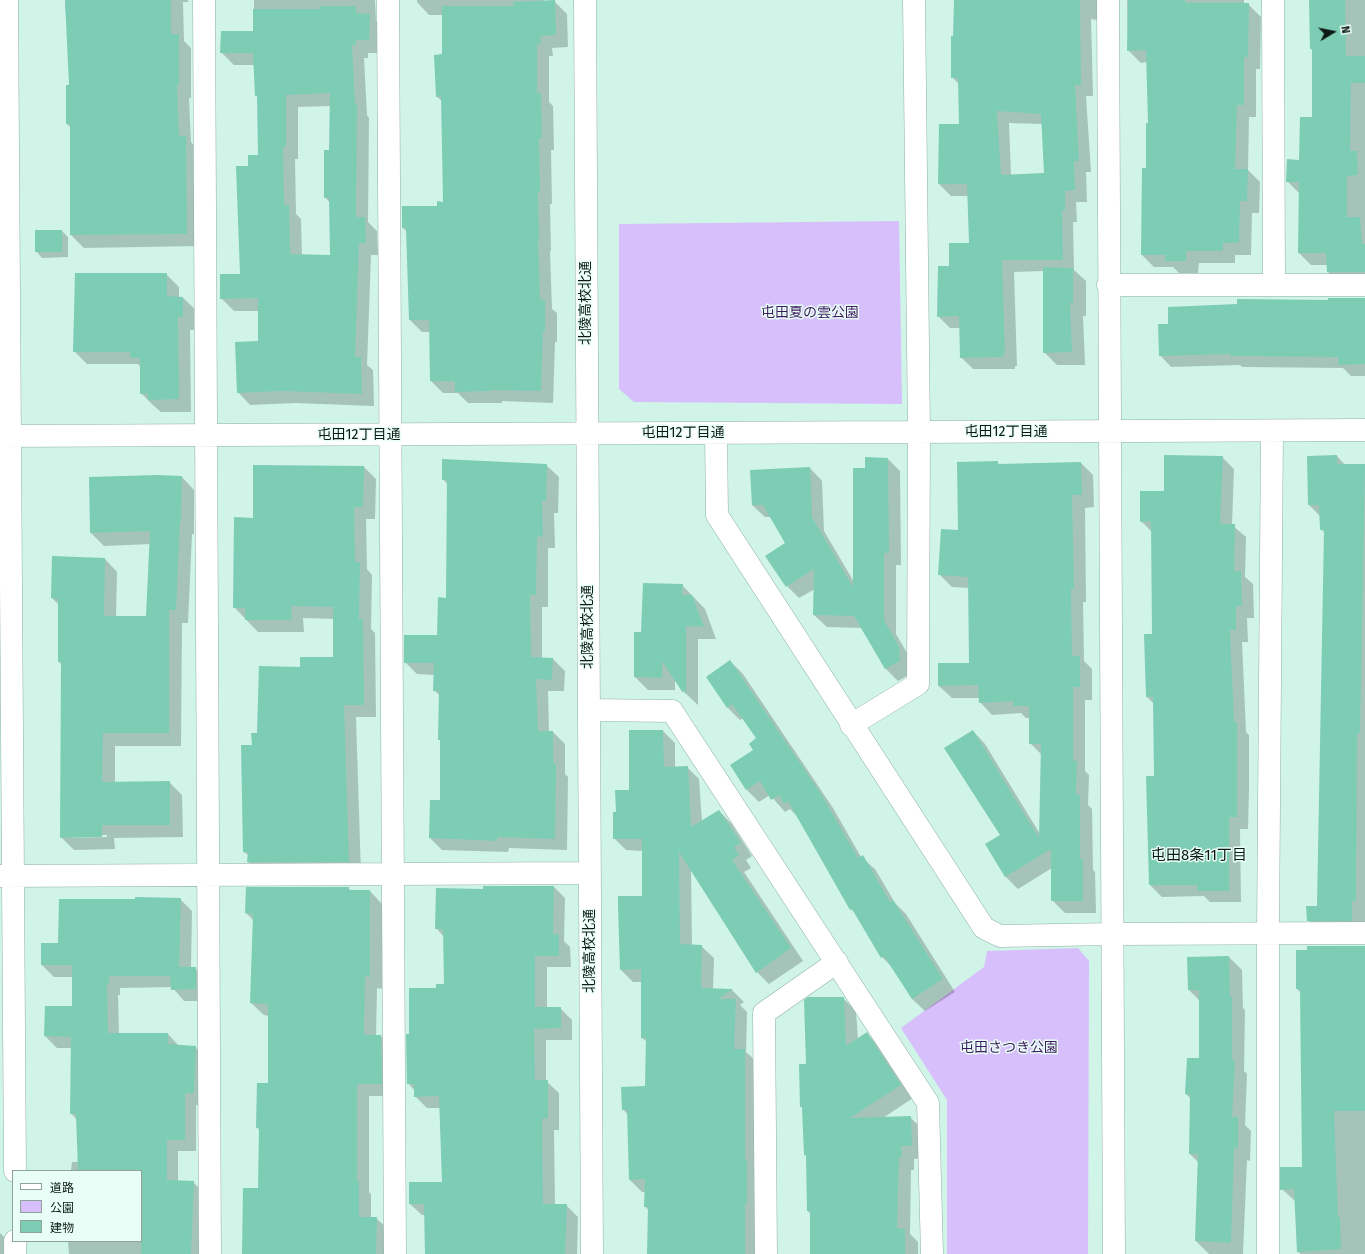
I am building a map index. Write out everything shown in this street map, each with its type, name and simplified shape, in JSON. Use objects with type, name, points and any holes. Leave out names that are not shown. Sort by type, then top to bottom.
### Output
[{"type":"street","points":[[6,0],[3,24],[6,876],[14,1170]]},
{"type":"street","points":[[204,0],[210,1254]]},
{"type":"street","points":[[388,0],[396,1254]]},
{"type":"street","name":"北陵高校北通","points":[[585,0],[592,1254]]},
{"type":"street","points":[[851,725],[918,684],[919,432],[914,0]]},
{"type":"street","points":[[1108,0],[1108,285],[1111,431],[1114,1254]]},
{"type":"street","points":[[1273,0],[1274,285]]},
{"type":"street","points":[[1108,285],[1365,285]]},
{"type":"street","name":"屯田12丁目通","points":[[5,436],[1365,430]]},
{"type":"street","points":[[1268,1254],[1268,933],[1272,431]]},
{"type":"street","points":[[716,433],[717,515],[851,725],[984,928],[1000,936],[1365,933]]},
{"type":"street","points":[[589,710],[672,711],[928,1102],[932,1254]]},
{"type":"street","points":[[6,876],[590,873]]},
{"type":"street","points":[[766,1254],[764,1013],[836,962]]},
{"type":"street","points":[[15,1242],[15,1254]]},
{"type":"green space","name":"屯田夏の雲公園","points":[[899,221],[902,404],[634,402],[619,389],[619,224]]},
{"type":"green space","name":"屯田さつき公園","points":[[1078,948],[1089,961],[1088,1254],[947,1254],[947,1100],[901,1028],[984,967],[987,951]]},
{"type":"building","points":[[65,0],[171,0],[171,34],[179,34],[179,85],[177,85],[179,136],[186,136],[187,234],[70,235],[70,124],[66,124],[66,85],[69,85]]},
{"type":"building","points":[[555,0],[556,35],[540,36],[541,44],[537,44],[537,93],[541,93],[542,138],[539,138],[540,192],[538,192],[538,239],[540,300],[545,300],[545,331],[543,331],[541,391],[490,390],[455,392],[455,381],[430,381],[429,320],[409,320],[406,228],[402,228],[402,206],[437,206],[437,201],[443,202],[441,96],[436,97],[434,55],[442,54],[442,6],[514,6],[513,2]]},
{"type":"building","points":[[954,0],[1080,0],[1081,85],[1075,85],[1079,161],[1074,161],[1075,190],[1065,191],[1065,210],[1062,210],[1063,260],[1002,260],[1005,354],[1003,354],[1003,357],[960,358],[959,316],[937,317],[938,266],[949,266],[949,243],[969,243],[967,184],[938,184],[939,124],[959,124],[958,78],[951,78],[951,36],[953,36]],"holes":[[[997,111],[1041,114],[1044,173],[1001,175]]]},
{"type":"building","points":[[1128,0],[1185,0],[1185,3],[1249,3],[1248,57],[1244,57],[1244,105],[1237,105],[1235,169],[1248,169],[1247,201],[1240,201],[1239,243],[1223,243],[1223,251],[1186,251],[1186,261],[1165,261],[1165,255],[1141,255],[1142,168],[1146,168],[1146,123],[1148,123],[1146,50],[1127,51]]},
{"type":"building","points":[[1309,0],[1345,0],[1346,56],[1365,56],[1365,83],[1351,83],[1350,151],[1357,151],[1358,175],[1347,176],[1347,217],[1360,217],[1362,244],[1365,244],[1365,272],[1327,272],[1326,253],[1298,253],[1299,182],[1286,182],[1287,159],[1299,160],[1300,117],[1312,117],[1312,49],[1310,49]]},
{"type":"building","points":[[320,6],[356,6],[356,13],[370,14],[369,40],[356,40],[356,45],[352,45],[355,104],[357,104],[356,217],[365,217],[366,243],[359,243],[355,357],[361,357],[362,394],[281,391],[237,393],[235,342],[258,341],[258,298],[220,299],[220,274],[240,274],[236,166],[248,166],[248,155],[258,155],[257,96],[255,96],[253,53],[220,53],[221,31],[253,31],[253,9],[320,9]],"holes":[[[330,93],[329,150],[324,150],[324,198],[329,198],[330,255],[290,254],[289,205],[284,205],[283,147],[286,147],[286,95]]]},
{"type":"building","points":[[35,230],[62,230],[62,252],[35,252]]},
{"type":"building","points":[[1043,267],[1073,268],[1073,303],[1070,303],[1072,352],[1043,353]]},
{"type":"building","points":[[75,273],[167,273],[167,296],[183,297],[183,317],[178,317],[179,399],[148,400],[148,394],[140,394],[140,358],[130,358],[130,352],[73,352]]},
{"type":"building","points":[[1328,298],[1365,298],[1365,364],[1338,365],[1338,357],[1230,356],[1230,354],[1159,356],[1158,324],[1168,324],[1168,307],[1237,304],[1237,299],[1328,300]]},
{"type":"building","points":[[1164,455],[1223,456],[1220,524],[1235,524],[1234,571],[1241,571],[1242,606],[1236,606],[1236,630],[1230,630],[1234,722],[1237,722],[1237,817],[1229,817],[1229,891],[1197,891],[1197,885],[1149,885],[1146,776],[1154,776],[1153,697],[1146,697],[1144,634],[1152,634],[1151,521],[1140,522],[1140,491],[1164,491]]},
{"type":"building","points":[[1337,455],[1337,464],[1365,464],[1360,733],[1357,733],[1356,901],[1352,901],[1352,921],[1307,921],[1306,906],[1317,906],[1324,530],[1320,530],[1319,505],[1308,505],[1307,456]]},
{"type":"building","points":[[865,457],[888,458],[889,553],[884,553],[884,620],[899,647],[900,661],[885,669],[854,616],[813,615],[814,569],[786,587],[765,556],[785,543],[763,505],[752,505],[750,470],[810,467],[812,517],[853,587],[853,468],[865,468]]},
{"type":"building","points":[[442,459],[547,464],[546,501],[542,501],[543,536],[537,537],[536,595],[530,595],[531,657],[553,658],[552,680],[536,679],[538,731],[553,731],[553,763],[556,764],[555,839],[497,837],[497,841],[429,838],[430,800],[440,800],[440,740],[438,740],[439,691],[433,691],[434,663],[404,663],[404,635],[437,635],[438,597],[446,598],[447,480],[442,480]]},
{"type":"building","points":[[998,461],[998,464],[1081,462],[1082,495],[1072,495],[1074,589],[1071,589],[1072,656],[1080,656],[1080,687],[1073,687],[1073,761],[1077,761],[1076,795],[1080,795],[1080,859],[1083,859],[1083,901],[1051,901],[1051,849],[1005,877],[985,844],[1000,835],[944,748],[973,730],[1039,838],[1041,744],[1029,744],[1029,706],[1013,706],[1013,701],[979,703],[978,685],[938,686],[938,663],[969,663],[968,577],[938,575],[941,529],[958,530],[957,462]]},
{"type":"building","points":[[253,465],[364,466],[363,507],[354,507],[355,562],[360,562],[359,619],[363,619],[364,705],[344,705],[349,862],[247,862],[248,852],[243,852],[241,745],[252,745],[251,733],[257,733],[259,666],[300,667],[300,657],[333,657],[333,607],[291,606],[292,620],[245,620],[245,608],[233,608],[234,517],[253,518]]},
{"type":"building","points":[[156,475],[182,476],[176,610],[169,610],[169,733],[103,733],[102,782],[170,781],[170,825],[102,825],[102,837],[60,838],[61,662],[58,662],[58,599],[51,598],[52,556],[105,558],[104,616],[146,616],[150,531],[90,533],[89,477]]},
{"type":"building","points":[[643,583],[683,584],[682,595],[692,595],[704,627],[686,626],[686,694],[683,689],[683,693],[662,661],[662,678],[634,677],[634,632],[641,632]]},
{"type":"building","points":[[730,660],[821,794],[858,858],[863,855],[890,902],[893,900],[943,979],[912,999],[884,956],[881,958],[852,909],[850,910],[788,801],[784,804],[779,795],[771,800],[760,781],[746,790],[730,765],[753,750],[749,744],[756,738],[732,704],[727,708],[706,677]]},
{"type":"building","points":[[629,730],[663,730],[664,767],[688,766],[691,827],[719,810],[741,843],[734,847],[739,855],[732,860],[791,948],[756,973],[679,852],[680,944],[702,945],[701,988],[733,989],[718,999],[736,999],[734,1049],[745,1049],[745,1160],[747,1160],[747,1203],[745,1203],[745,1254],[647,1254],[648,1207],[644,1207],[645,1179],[629,1180],[627,1110],[622,1110],[621,1087],[645,1086],[646,1038],[641,1038],[641,969],[620,970],[618,896],[642,896],[642,839],[613,839],[613,812],[616,812],[615,790],[629,790]]},
{"type":"building","points":[[483,886],[554,886],[553,934],[559,934],[559,956],[535,956],[535,1007],[561,1007],[561,1028],[534,1029],[535,1080],[548,1080],[548,1118],[542,1119],[543,1204],[567,1204],[565,1254],[425,1254],[424,1204],[409,1204],[409,1182],[442,1182],[439,1096],[414,1097],[414,1084],[407,1084],[406,1034],[409,1034],[409,988],[436,988],[436,984],[444,984],[443,929],[435,929],[436,888],[483,889]]},
{"type":"building","points":[[246,887],[349,887],[349,890],[370,890],[370,977],[365,976],[364,1035],[381,1035],[382,1084],[357,1084],[357,1181],[359,1181],[359,1217],[377,1217],[376,1254],[242,1254],[243,1188],[258,1188],[259,1128],[256,1128],[257,1083],[268,1083],[268,1004],[250,1003],[253,914],[245,913]]},
{"type":"building","points":[[135,897],[181,898],[179,967],[196,967],[196,989],[171,990],[170,976],[109,976],[109,984],[107,984],[108,1033],[168,1033],[168,1044],[196,1046],[194,1093],[185,1093],[185,1140],[167,1140],[167,1180],[194,1181],[191,1254],[141,1254],[142,1170],[78,1170],[76,1114],[70,1114],[71,1037],[44,1036],[45,1006],[72,1006],[72,965],[41,965],[41,943],[58,943],[59,899],[135,899]]},
{"type":"building","points":[[1307,946],[1365,946],[1365,1111],[1334,1111],[1338,1217],[1340,1217],[1341,1249],[1297,1252],[1294,1189],[1280,1190],[1280,1167],[1302,1167],[1300,989],[1296,989],[1296,950],[1307,950]]},
{"type":"building","points":[[1229,956],[1230,997],[1232,997],[1232,1060],[1235,1060],[1232,1117],[1238,1117],[1238,1148],[1234,1148],[1231,1243],[1195,1241],[1198,1154],[1189,1154],[1190,1095],[1185,1094],[1187,1058],[1199,1058],[1199,990],[1188,990],[1187,957]]},
{"type":"building","points":[[808,997],[844,997],[846,1046],[867,1032],[901,1085],[850,1118],[911,1116],[912,1146],[901,1146],[902,1157],[899,1157],[897,1228],[905,1229],[905,1254],[810,1254],[810,1211],[807,1211],[806,1155],[804,1155],[802,1107],[800,1107],[799,1064],[806,1064],[804,1000]]},
{"type":"district","name":"屯田8条11丁目","points":[[1199,856]]}]
